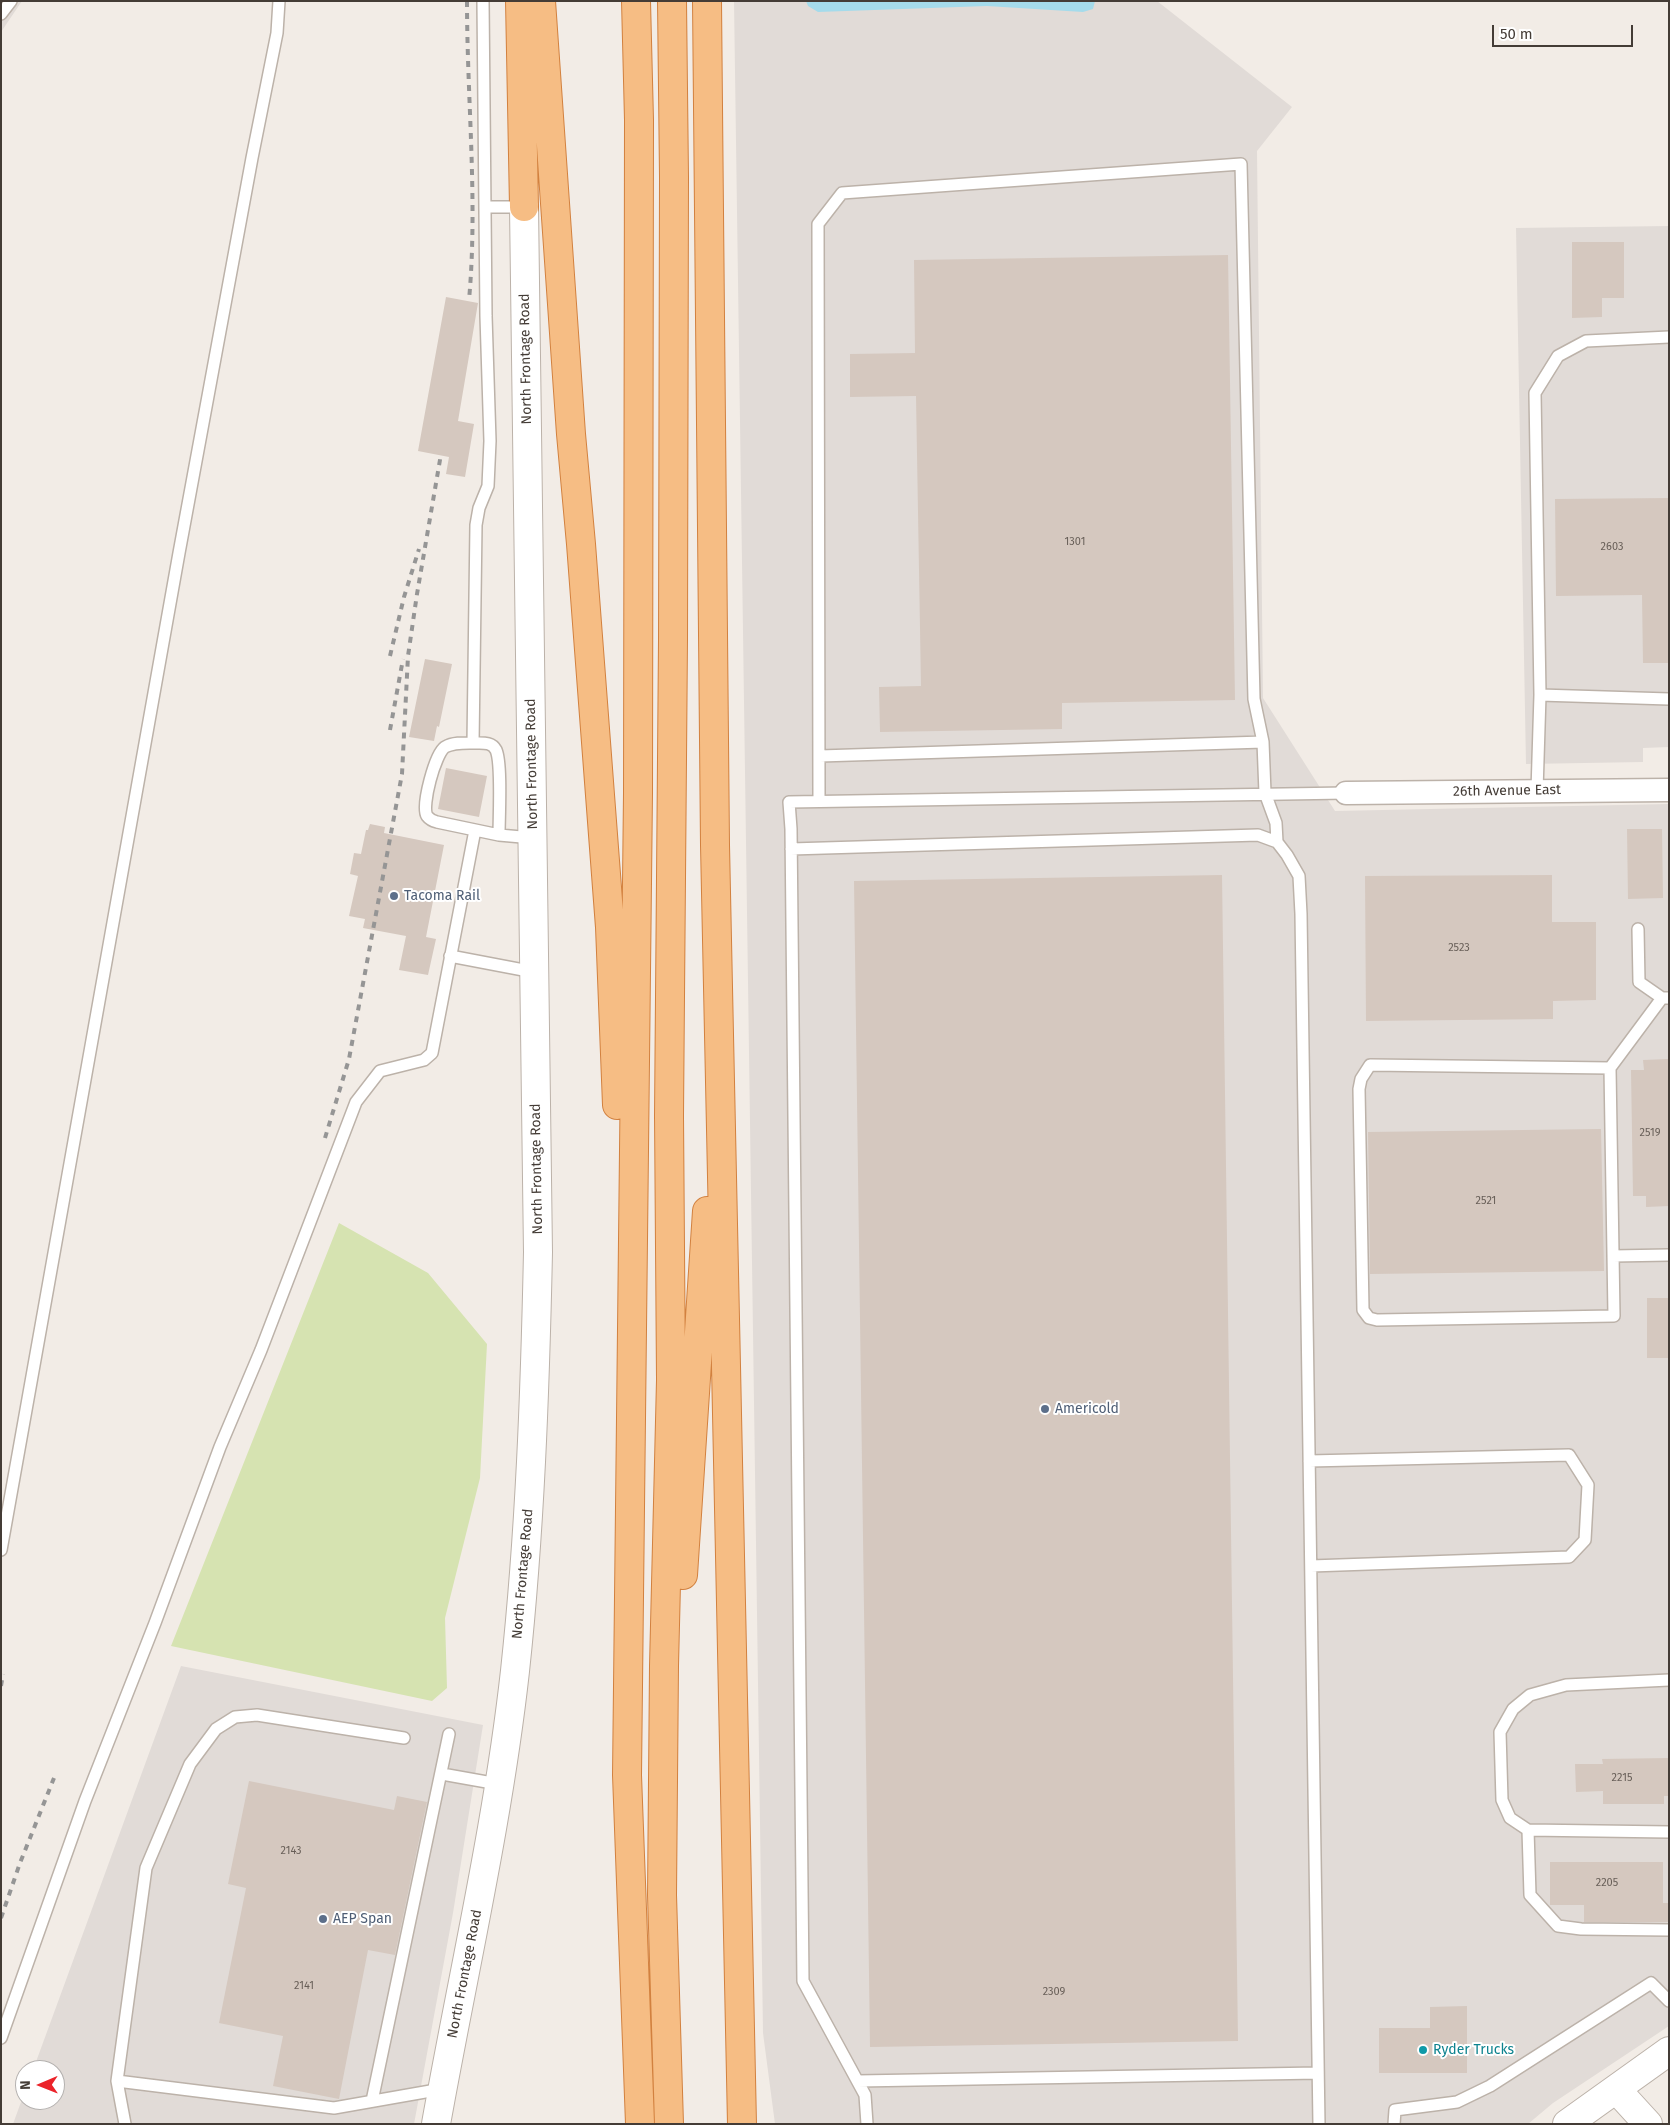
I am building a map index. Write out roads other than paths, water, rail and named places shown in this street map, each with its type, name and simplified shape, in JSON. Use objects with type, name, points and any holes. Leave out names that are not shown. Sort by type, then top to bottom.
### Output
[{"type":"highway","points":[[520,1],[524,207]]},
{"type":"highway","points":[[541,1],[571,434],[582,544],[610,927],[631,1476]]},
{"type":"highway","points":[[636,1],[638,120],[638,783],[627,1775],[640,2124]]},
{"type":"highway","points":[[669,2124],[662,1896],[664,1656],[671,1380],[669,1116],[673,640],[674,206],[672,1]]},
{"type":"highway","points":[[707,1],[715,845],[742,2124]]},
{"type":"highway","points":[[662,1896],[707,1216],[715,845]]},
{"type":"street","name":"North Frontage Road","points":[[436,2124],[475,1929],[515,1672],[529,1500],[535,1391],[538,1252],[524,207]]},
{"type":"street","name":"26th Avenue East","points":[[1346,793],[1669,790]]},
{"type":"street","points":[[1567,2124],[1669,2051]]},
{"type":"street","points":[[1616,2089],[1648,2124]]},
{"type":"lane","points":[[1,14],[11,1]]},
{"type":"lane","points":[[1,1550],[181,543],[277,33],[279,1]]},
{"type":"lane","points":[[473,743],[476,525],[479,508],[488,486],[490,441],[486,316],[483,1]]},
{"type":"lane","points":[[819,801],[818,224],[842,193],[1242,164],[1254,699],[1263,742],[1265,793],[1276,823],[1277,842]]},
{"type":"lane","points":[[486,207],[524,207]]},
{"type":"lane","points":[[1538,791],[1540,695],[1535,394],[1558,356],[1586,341],[1669,337]]},
{"type":"lane","points":[[1540,695],[1669,699]]},
{"type":"lane","points":[[820,756],[1263,742]]},
{"type":"lane","points":[[499,835],[498,756],[491,745],[473,743],[451,744],[442,750],[434,765],[426,810],[428,817],[434,821],[499,835],[533,838]]},
{"type":"lane","points":[[867,2124],[865,2096],[803,1981],[789,802],[1346,793]]},
{"type":"lane","points":[[1,2038],[85,1801],[220,1447],[260,1350],[356,1102],[380,1071],[424,1060],[432,1054],[475,830]]},
{"type":"lane","points":[[791,849],[1258,835],[1277,842],[1288,855],[1298,876],[1301,914],[1319,2124]]},
{"type":"lane","points":[[1610,1068],[1370,1065],[1361,1079],[1359,1089],[1363,1310],[1369,1318],[1377,1320],[1614,1316],[1610,1068],[1665,998],[1639,982],[1638,929]]},
{"type":"lane","points":[[450,956],[534,972]]},
{"type":"lane","points":[[1614,1256],[1669,1255]]},
{"type":"lane","points":[[1309,1461],[1570,1456],[1588,1485],[1585,1540],[1569,1557],[1311,1566]]},
{"type":"lane","points":[[1669,1680],[1566,1685],[1530,1694],[1513,1709],[1500,1732],[1502,1800],[1510,1818],[1528,1830],[1669,1832]]},
{"type":"lane","points":[[125,2124],[117,2081],[146,1868],[190,1764],[216,1729],[235,1716],[257,1715],[404,1738]]},
{"type":"lane","points":[[372,2102],[449,1734]]},
{"type":"lane","points":[[442,1774],[498,1784]]},
{"type":"lane","points":[[1528,1830],[1530,1895],[1558,1926],[1581,1929],[1669,1930]]},
{"type":"lane","points":[[1394,2124],[1395,2110],[1457,2102],[1490,2086],[1651,1983],[1669,2001]]},
{"type":"lane","points":[[858,2082],[1318,2073]]},
{"type":"lane","points":[[117,2081],[334,2108],[442,2089]]},
{"type":"water","points":[[806,1],[1095,1],[1093,9],[1083,12],[987,6],[818,12],[808,6]]},
{"type":"railway","points":[[467,1],[472,188],[469,300]]},
{"type":"railway","points":[[325,1138],[349,1059],[402,774],[408,656],[441,454]]},
{"type":"railway","points":[[390,656],[404,597],[419,549]]},
{"type":"railway","points":[[390,730],[403,659]]},
{"type":"railway","points":[[1,1686],[3,1674]]},
{"type":"railway","points":[[1,1918],[20,1863],[54,1778]]},
{"type":"place","name":"Tacoma Rail","points":[[394,896]]},
{"type":"place","name":"Americold","points":[[1045,1409]]},
{"type":"place","name":"AEP Span","points":[[323,1919]]},
{"type":"place","name":"Ryder Trucks","points":[[1423,2050]]}]
